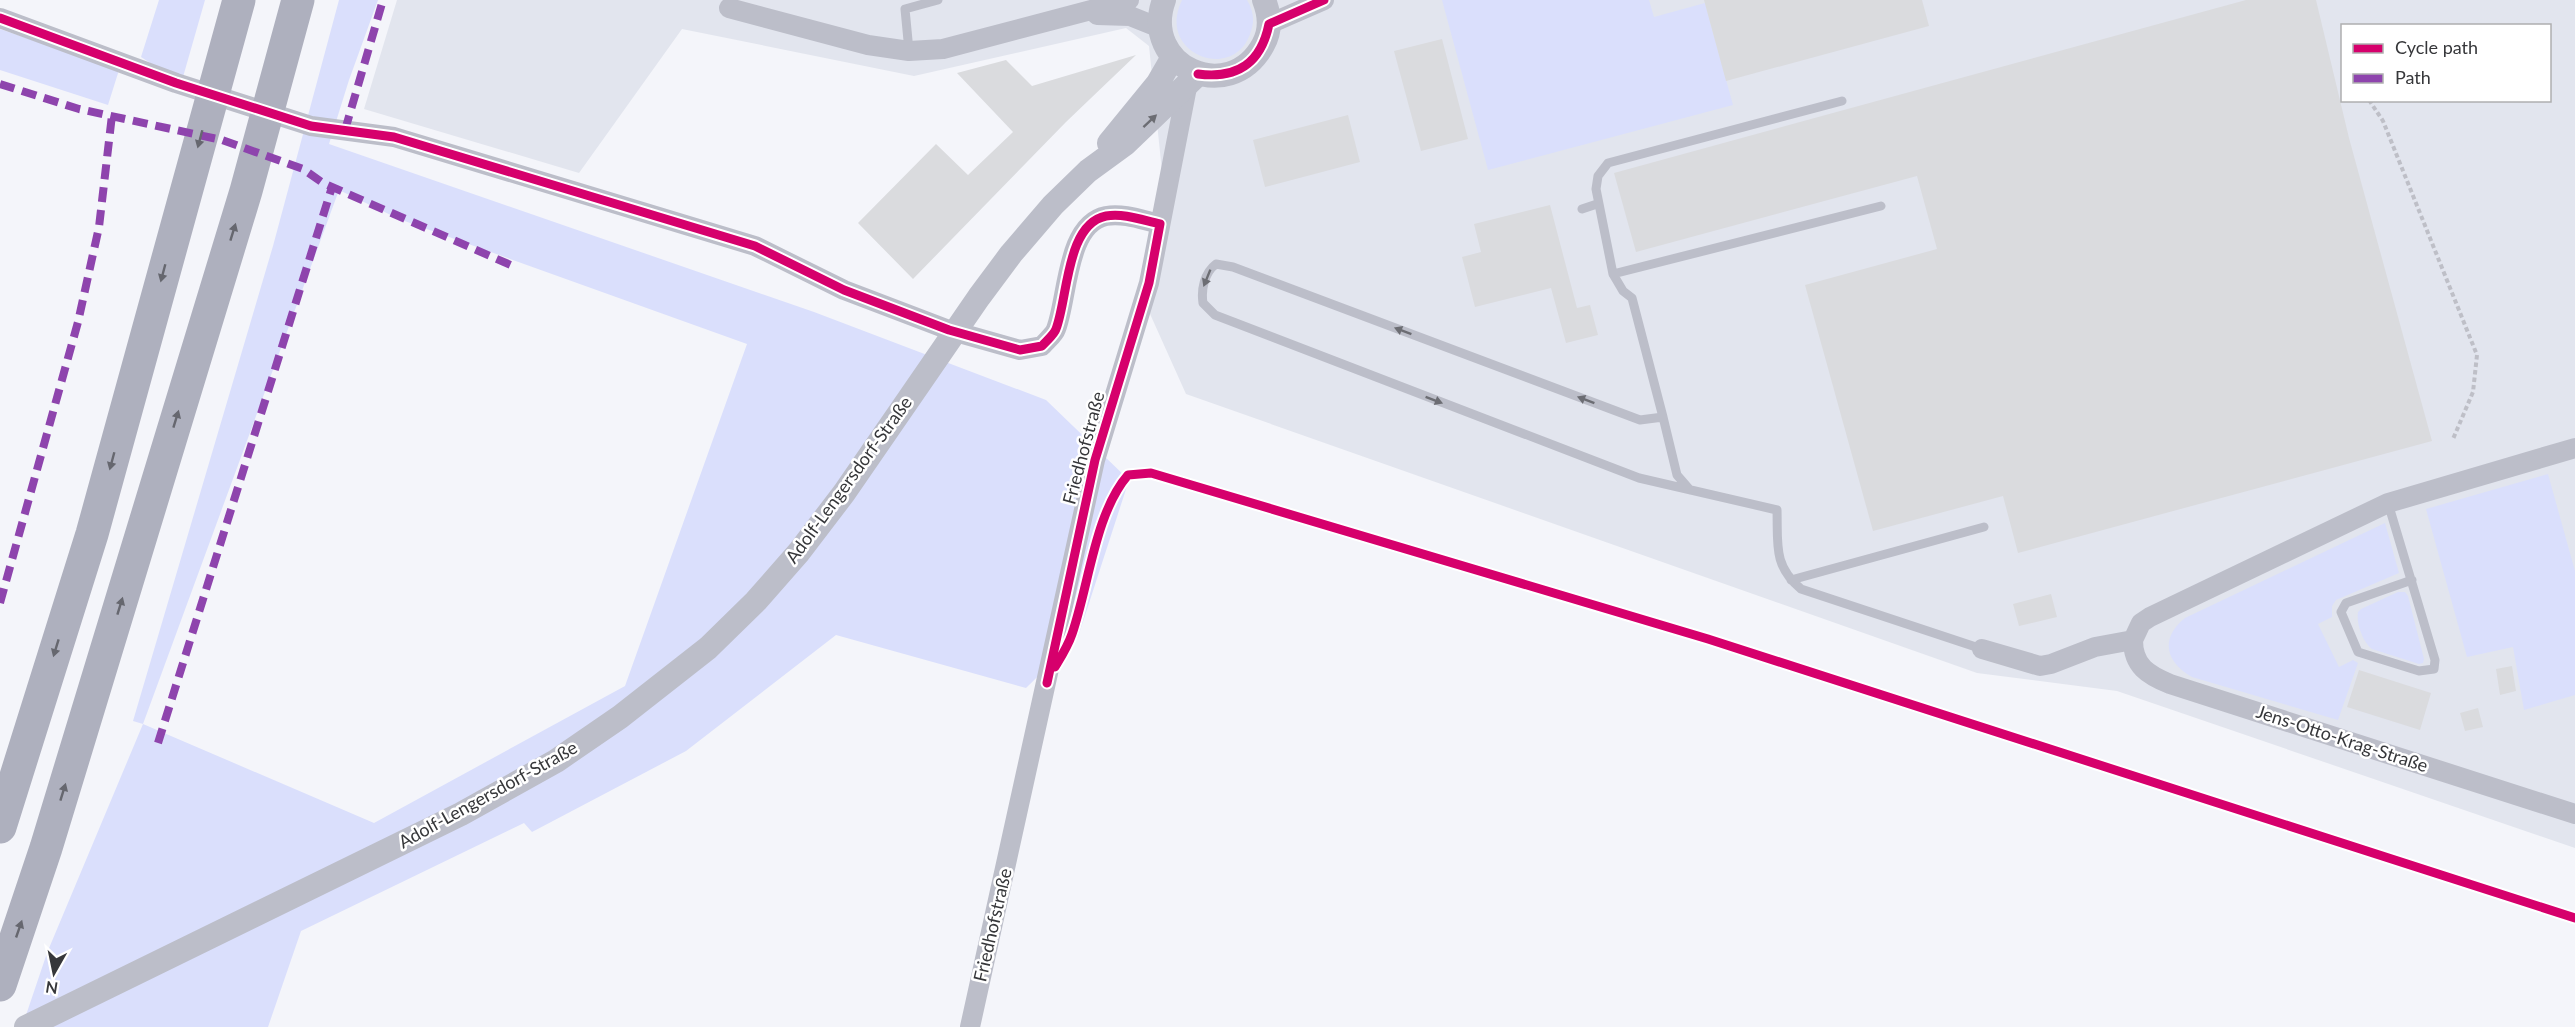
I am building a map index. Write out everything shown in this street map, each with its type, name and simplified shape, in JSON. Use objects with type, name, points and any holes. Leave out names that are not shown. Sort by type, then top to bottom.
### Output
[{"type":"highway","points":[[0,827],[92,534],[239,0]]},
{"type":"highway","points":[[0,985],[46,848],[246,191],[298,0]]},
{"type":"street","points":[[729,8],[868,45],[909,51],[943,49],[1129,0]]},
{"type":"street","points":[[1164,0],[1160,11],[1160,28],[1164,44],[1192,80],[1223,75],[1246,66],[1258,54],[1266,40],[1269,24],[1264,0]]},
{"type":"street","points":[[1269,24],[1324,0]]},
{"type":"street","points":[[1076,14],[1130,16],[1160,28]]},
{"type":"street","points":[[0,18],[176,83],[311,126],[394,137],[755,246],[844,290],[949,330],[1020,350],[1042,346],[1056,330],[1079,237],[1092,222],[1104,216],[1123,215],[1160,224]]},
{"type":"street","name":"Adolf-Lengersdorf-Straße","points":[[26,1027],[460,814],[556,761],[620,717],[708,648],[756,601],[799,552],[838,502],[1011,254],[1053,205],[1088,171],[1158,83],[1173,57]]},
{"type":"street","name":"Friedhofstraße","points":[[970,1027],[1095,460],[1149,283],[1192,80]]},
{"type":"street","name":"Adolf-Lengersdorf-Straße","points":[[1088,171],[1125,144],[1192,80]]},
{"type":"street","points":[[1982,650],[2040,666],[2096,647],[2133,640],[2141,623],[2150,617],[2388,503],[2575,448]]},
{"type":"street","name":"Jens-Otto-Krag-Straße","points":[[2133,640],[2136,661],[2149,675],[2170,684],[2575,814]]},
{"type":"lane","points":[[909,51],[905,9],[938,0]]},
{"type":"lane","points":[[1690,490],[1677,475],[1632,298],[1623,291],[1613,274],[1597,204],[1598,176],[1608,163],[1842,101]]},
{"type":"lane","points":[[1582,208],[1597,204]]},
{"type":"lane","points":[[1613,274],[1881,206]]},
{"type":"lane","points":[[1663,417],[1640,420],[1233,267],[1216,264],[1210,268],[1204,283],[1203,303],[1215,315],[1639,478],[1777,510],[1782,570],[1801,589],[1982,650]]},
{"type":"lane","points":[[2388,503],[2412,579],[2435,660],[2434,669],[2429,671],[2419,671],[2358,651],[2341,612],[2346,603],[2412,579]]},
{"type":"lane","points":[[1791,580],[1984,527]]},
{"type":"path","points":[[2370,102],[2383,120],[2477,355],[2473,392],[2453,439]]},
{"type":"shaded area","points":[[159,0],[205,0],[183,77],[161,70],[141,57]]},
{"type":"shaded area","points":[[339,0],[378,0],[329,144],[814,312],[1046,400],[1129,480],[1078,637],[1026,688],[836,635],[686,751],[532,832],[524,823],[301,931],[268,1027],[22,1027],[47,953],[143,724],[133,721],[273,246]],"holes":[[[339,190],[399,219],[747,344],[625,686],[374,823],[143,724]]]},
{"type":"shaded area","points":[[397,0],[2575,0],[2575,848],[2117,691],[1977,673],[1186,394],[1146,305],[1168,229],[1149,46],[1126,28],[914,76],[682,29],[579,173],[364,109]]},
{"type":"shaded area","points":[[1182,0],[1247,0],[1252,11],[1253,23],[1243,47],[1230,56],[1215,59],[1201,56],[1188,48],[1179,36],[1177,19]]},
{"type":"shaded area","points":[[1442,0],[1649,0],[1654,17],[1705,3],[1733,105],[1488,170]]},
{"type":"shaded area","points":[[0,29],[119,70],[108,105],[0,70]]},
{"type":"shaded area","points":[[2548,474],[2575,571],[2575,695],[2524,710],[2513,647],[2467,657],[2426,509]]},
{"type":"shaded area","points":[[2385,523],[2399,573],[2336,600],[2332,606],[2332,617],[2318,624],[2339,667],[2353,660],[2358,663],[2338,720],[2192,677],[2183,671],[2171,657],[2169,642],[2177,626],[2185,618]]},
{"type":"shaded area","points":[[2398,592],[2405,592],[2408,596],[2424,659],[2423,663],[2419,664],[2372,649],[2361,632],[2358,612]]},
{"type":"building","points":[[1704,0],[1922,0],[1929,26],[1726,81]]},
{"type":"building","points":[[2246,0],[2316,0],[2349,138],[2432,441],[2018,553],[2003,496],[1873,531],[1805,285],[1937,249],[1917,176],[1636,252],[1614,173]]},
{"type":"building","points":[[1442,39],[1468,139],[1421,151],[1394,51]]},
{"type":"building","points":[[1136,55],[1066,122],[913,279],[858,223],[936,144],[968,175],[1013,132],[957,73],[1006,60],[1032,86]]},
{"type":"building","points":[[1348,115],[1360,162],[1265,187],[1253,140]]},
{"type":"building","points":[[1550,205],[1577,308],[1590,305],[1598,335],[1566,343],[1551,288],[1475,307],[1462,257],[1481,252],[1474,224]]},
{"type":"building","points":[[2051,594],[2057,617],[2019,626],[2013,604]]},
{"type":"building","points":[[2512,666],[2516,691],[2500,695],[2496,669]]},
{"type":"building","points":[[2359,670],[2431,693],[2420,730],[2347,707]]},
{"type":"building","points":[[2478,708],[2483,727],[2465,731],[2460,713]]},
{"type":"marked path","points":[[345,130],[383,0]]},
{"type":"marked path","points":[[0,84],[79,109],[222,140],[303,169],[323,183],[513,266]]},
{"type":"marked path","points":[[0,603],[78,322],[99,227],[112,115]]},
{"type":"marked path","points":[[158,743],[332,187]]},
{"type":"cycle path","points":[[1198,74],[1225,74],[1246,66],[1260,49],[1269,24],[1324,0]]},
{"type":"cycle path","points":[[0,18],[176,83],[311,126],[394,137],[755,246],[844,290],[949,330],[1020,350],[1042,346],[1055,331],[1070,264],[1083,233],[1093,222],[1106,216],[1120,215],[1160,224],[1149,283],[1095,460],[1047,683]]},
{"type":"cycle path","points":[[1055,667],[1072,634],[1100,529],[1108,509],[1128,475],[1151,473],[1708,639],[2575,918]]}]
